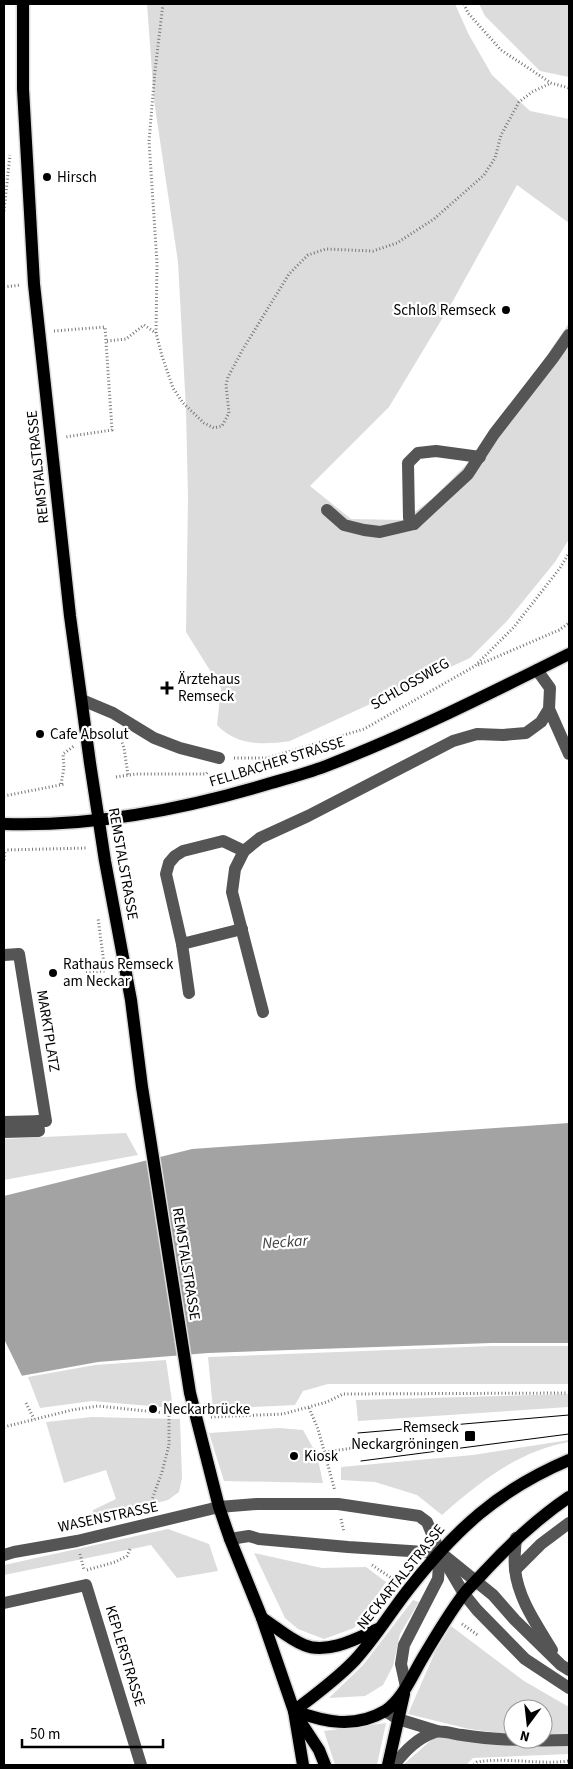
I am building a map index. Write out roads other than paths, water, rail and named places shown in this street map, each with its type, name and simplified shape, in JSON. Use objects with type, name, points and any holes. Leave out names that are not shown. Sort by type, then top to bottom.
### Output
[{"type":"main road","name":"REMSTALSTRASSE","points":[[23,4],[23,90],[28,205],[34,284],[70,616],[99,820],[131,1000],[148,1127],[190,1393],[219,1507],[230,1540],[262,1618],[294,1711],[303,1765]]},
{"type":"main road","name":"FELLBACHER STRASSE","points":[[4,824],[99,820],[180,807],[237,794],[324,767],[397,737],[569,654]]},
{"type":"main road","name":"NECKARTALSTRASSE","points":[[294,1711],[354,1660],[381,1628],[408,1590],[457,1534],[493,1503],[524,1482],[569,1460]]},
{"type":"main road","points":[[294,1711],[317,1720],[352,1723],[368,1719],[386,1710],[396,1701],[406,1687],[439,1631],[464,1594],[516,1538],[569,1497]]},
{"type":"main road","points":[[262,1618],[295,1641],[307,1646],[328,1647],[344,1644],[381,1628]]},
{"type":"main road","points":[[388,1765],[406,1687]]},
{"type":"main road","name":"REMSTALSTRASSE","points":[[294,1711],[319,1750],[325,1765]]},
{"type":"street","points":[[327,510],[344,525],[364,530],[380,532],[414,524],[468,474],[494,434],[554,358],[569,335]]},
{"type":"street","points":[[414,524],[409,518],[408,463],[418,453],[436,451],[480,457]]},
{"type":"street","points":[[536,670],[550,688],[549,709],[569,754]]},
{"type":"street","points":[[82,700],[112,713],[163,741],[180,748],[219,758]]},
{"type":"street","points":[[263,1012],[232,892],[235,869],[244,852],[260,838],[308,816],[453,741],[477,734],[503,735],[526,733],[541,722],[549,709]]},
{"type":"street","points":[[189,993],[182,944],[166,874],[169,863],[183,851],[223,841],[244,852]]},
{"type":"street","points":[[182,944],[242,929]]},
{"type":"street","name":"MARKTPLATZ","points":[[4,955],[19,954],[46,1121],[38,1121]]},
{"type":"street","points":[[4,1122],[38,1121],[39,1131],[4,1132]]},
{"type":"street","name":"WASENSTRASSE","points":[[4,1555],[76,1541],[219,1507],[257,1504],[338,1504],[419,1516],[427,1522],[440,1553],[464,1594],[477,1610],[525,1659],[569,1688]]},
{"type":"street","points":[[515,1570],[541,1544],[569,1524]]},
{"type":"street","points":[[230,1540],[249,1536],[259,1539],[348,1547],[440,1553],[493,1595],[515,1620],[565,1667]]},
{"type":"street","points":[[516,1538],[515,1570],[519,1590],[525,1605],[565,1667]]},
{"type":"street","points":[[406,1687],[401,1664],[404,1645],[438,1579],[440,1553]]},
{"type":"street","name":"KEPLERSTRASSE","points":[[4,1603],[86,1585],[141,1765]]},
{"type":"street","points":[[386,1710],[398,1718],[437,1731],[488,1739],[525,1741],[569,1740]]},
{"type":"street","points":[[394,1765],[404,1752],[419,1740],[437,1731]]},
{"type":"water","name":"Neckar","points":[[569,1123],[569,1343],[491,1343],[208,1353],[98,1362],[4,1379],[4,1196],[192,1149]]},
{"type":"tram line","points":[[358,1433],[569,1415]]},
{"type":"tram line","points":[[361,1461],[569,1434]]},
{"type":"place","name":"Hirsch","points":[[47,177]]},
{"type":"place","name":"Schloß Remseck","points":[[506,310]]},
{"type":"place","name":"Ärztehaus Remseck","points":[[167,688]]},
{"type":"place","name":"Cafe Absolut","points":[[40,734]]},
{"type":"place","name":"Rathaus Remseck am Neckar","points":[[53,973]]},
{"type":"place","name":"Neckarbrücke","points":[[153,1409]]},
{"type":"place","name":"Remseck Neckargröningen","points":[[470,1436]]},
{"type":"place","name":"Kiosk","points":[[294,1456]]}]
